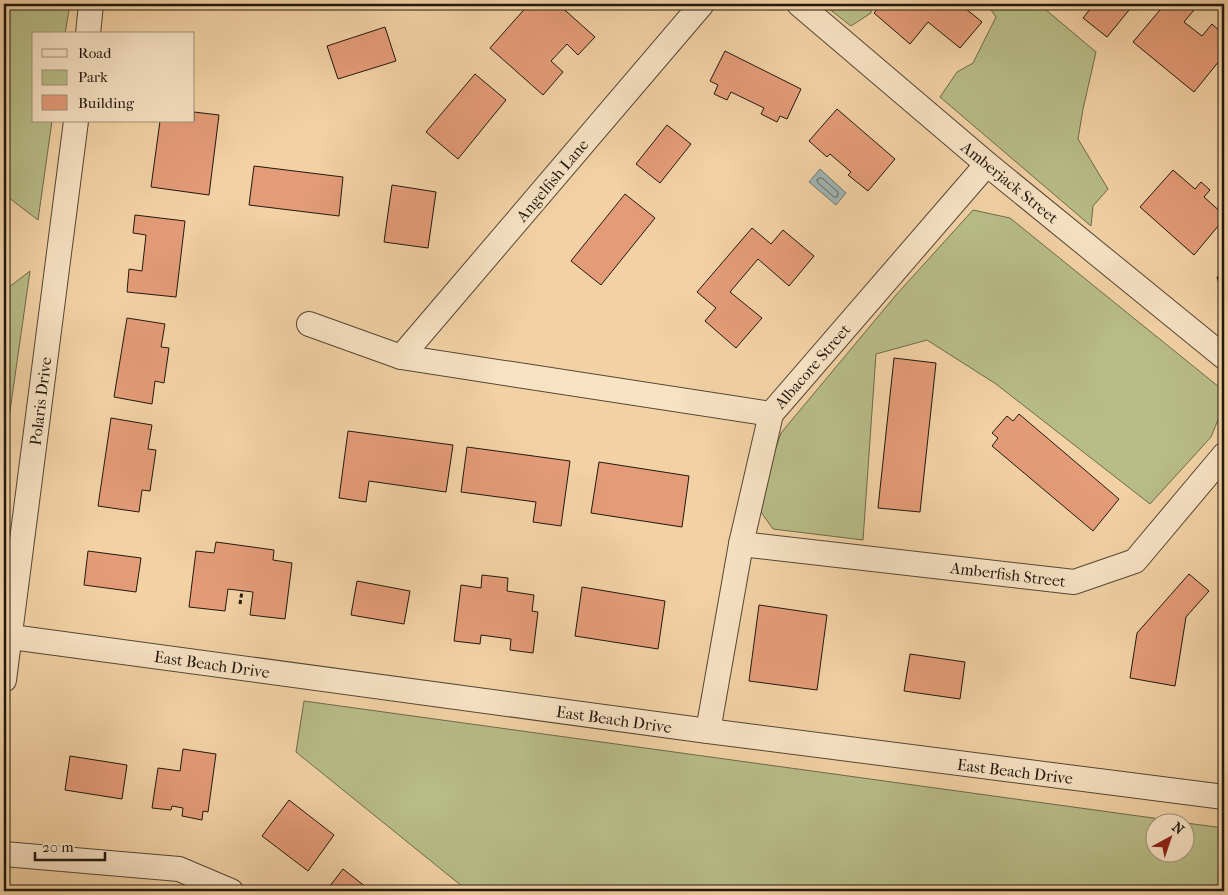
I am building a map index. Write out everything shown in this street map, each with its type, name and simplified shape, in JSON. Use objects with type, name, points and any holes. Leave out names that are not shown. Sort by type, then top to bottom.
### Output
[{"type":"street","points":[[88,32],[91,4]]},
{"type":"street","name":"Angelfish Lane","points":[[401,357],[702,4]]},
{"type":"street","name":"Amberjack Street","points":[[799,4],[987,164],[1224,357]]},
{"type":"street","name":"Polaris Drive","points":[[4,680],[7,637],[76,122]]},
{"type":"street","name":"Albacore Street","points":[[708,731],[741,544],[771,414],[987,164]]},
{"type":"street","points":[[309,324],[401,357],[771,414]]},
{"type":"street","name":"Amberfish Street","points":[[741,544],[1074,582],[1135,561],[1224,455]]},
{"type":"street","name":"East Beach Drive","points":[[7,637],[708,731],[1224,797]]},
{"type":"street","points":[[4,854],[179,869],[231,891]]},
{"type":"path","points":[[240,604],[242,591]]},
{"type":"green space","points":[[4,4],[70,4],[65,32],[32,32],[32,122],[52,122],[38,220],[4,194]]},
{"type":"green space","points":[[823,4],[871,4],[871,13],[851,26]]},
{"type":"green space","points":[[987,4],[1039,4],[1096,52],[1078,139],[1108,189],[1093,206],[1091,226],[940,97],[957,72],[973,63],[996,17]]},
{"type":"green space","points":[[973,210],[1010,218],[1219,387],[1222,410],[1211,437],[1150,504],[996,384],[927,340],[876,354],[863,540],[773,529],[756,505],[781,433],[896,295]]},
{"type":"green space","points":[[30,271],[4,453],[4,291]]},
{"type":"green space","points":[[304,701],[1146,817],[1146,862],[1196,862],[1196,824],[1224,828],[1224,891],[468,891],[296,752]]},
{"type":"water","points":[[820,169],[846,193],[836,205],[809,182]]},
{"type":"building","points":[[529,4],[558,4],[595,37],[578,55],[567,44],[551,61],[563,72],[543,95],[490,48]]},
{"type":"building","points":[[882,4],[960,4],[982,22],[960,48],[928,22],[910,44],[874,13]]},
{"type":"building","points":[[1083,4],[1134,4],[1107,37],[1083,18],[1090,9]]},
{"type":"building","points":[[1165,4],[1187,4],[1194,10],[1184,22],[1202,36],[1212,24],[1224,35],[1224,55],[1194,92],[1133,42]]},
{"type":"building","points":[[385,27],[396,61],[338,79],[327,46]]},
{"type":"building","points":[[725,51],[801,89],[787,119],[780,116],[777,122],[761,114],[764,108],[731,92],[727,100],[714,94],[718,85],[710,81]]},
{"type":"building","points":[[475,74],[506,100],[458,159],[426,132]]},
{"type":"building","points":[[837,109],[895,159],[868,191],[848,175],[851,172],[830,154],[827,157],[809,141]]},
{"type":"building","points":[[195,112],[219,115],[209,195],[151,187],[160,122],[195,122]]},
{"type":"building","points":[[667,125],[691,144],[660,183],[636,164]]},
{"type":"building","points":[[254,166],[343,177],[339,216],[249,205]]},
{"type":"building","points":[[1173,170],[1195,189],[1201,182],[1210,190],[1204,197],[1224,215],[1224,219],[1194,255],[1140,207]]},
{"type":"building","points":[[392,185],[436,192],[428,248],[384,242]]},
{"type":"building","points":[[625,194],[655,218],[601,285],[571,261]]},
{"type":"building","points":[[135,215],[185,221],[176,297],[127,292],[129,269],[142,271],[146,235],[133,233]]},
{"type":"building","points":[[752,228],[771,244],[783,230],[814,256],[789,286],[758,259],[730,292],[762,318],[736,348],[705,321],[716,308],[697,292]]},
{"type":"building","points":[[1224,275],[1224,302],[1217,277]]},
{"type":"building","points":[[127,318],[165,324],[161,347],[169,348],[164,383],[155,381],[152,404],[114,397]]},
{"type":"building","points":[[894,358],[936,363],[920,512],[878,508]]},
{"type":"building","points":[[1019,414],[1119,499],[1093,531],[992,446],[998,438],[992,433],[1007,416],[1013,421]]},
{"type":"building","points":[[111,418],[152,425],[148,449],[156,450],[150,491],[142,490],[139,512],[98,506]]},
{"type":"building","points":[[348,431],[453,445],[446,492],[369,481],[366,502],[339,498]]},
{"type":"building","points":[[467,447],[570,461],[561,526],[533,522],[536,502],[461,492]]},
{"type":"building","points":[[599,462],[689,476],[682,527],[591,513]]},
{"type":"building","points":[[216,542],[274,550],[273,560],[292,563],[285,619],[250,615],[253,592],[228,589],[225,611],[189,607],[196,551],[214,553]]},
{"type":"building","points":[[88,551],[141,558],[136,592],[84,585]]},
{"type":"building","points":[[1189,574],[1209,591],[1186,617],[1175,686],[1130,678],[1137,633]]},
{"type":"building","points":[[482,575],[508,578],[507,591],[534,595],[532,611],[538,612],[533,653],[510,650],[511,639],[481,635],[480,644],[454,641],[461,585],[481,588]]},
{"type":"building","points":[[357,581],[410,591],[404,624],[351,615]]},
{"type":"building","points":[[582,587],[665,601],[658,649],[575,636]]},
{"type":"building","points":[[759,605],[827,615],[817,690],[749,681]]},
{"type":"building","points":[[910,654],[965,662],[960,699],[904,691]]},
{"type":"building","points":[[183,749],[216,754],[208,812],[203,811],[202,820],[182,816],[183,808],[172,806],[171,810],[152,808],[158,768],[180,771]]},
{"type":"building","points":[[70,756],[127,765],[122,799],[65,790]]},
{"type":"building","points":[[289,800],[334,835],[308,871],[262,836]]},
{"type":"building","points":[[343,869],[371,891],[326,891]]}]
